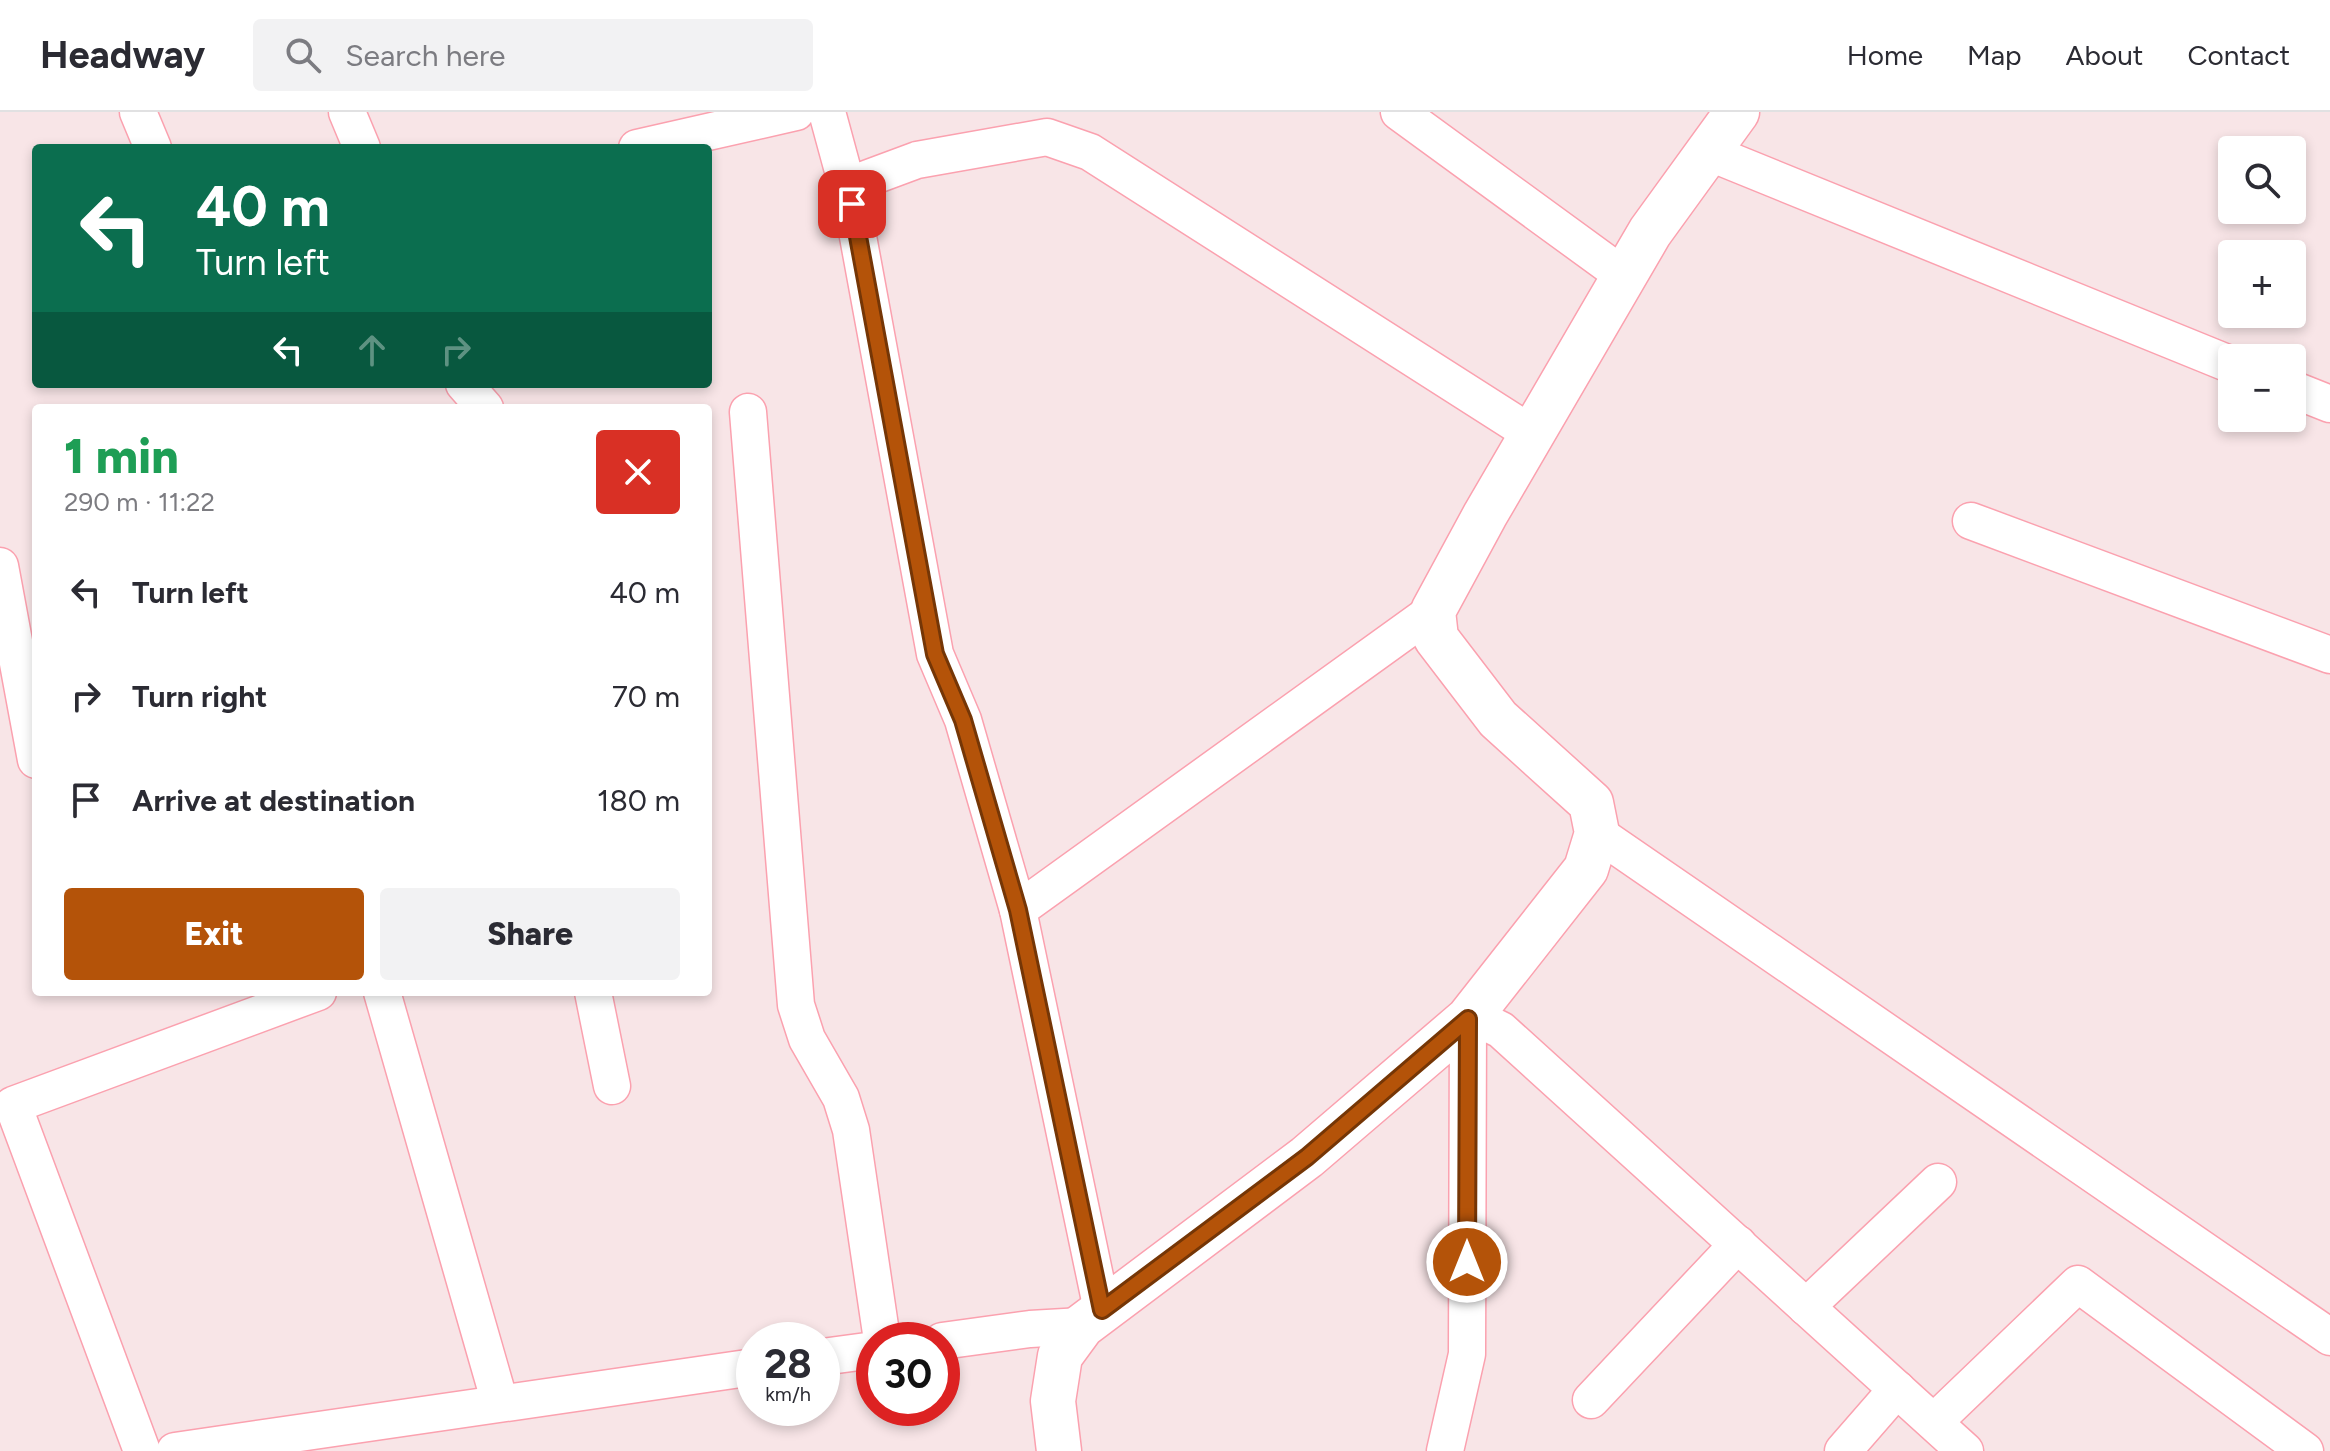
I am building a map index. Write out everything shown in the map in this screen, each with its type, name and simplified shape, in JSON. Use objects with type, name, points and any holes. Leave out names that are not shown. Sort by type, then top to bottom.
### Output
[{"type":"street","points":[[138,112],[151,144]]},
{"type":"street","points":[[347,112],[360,144]]},
{"type":"street","points":[[655,144],[796,112]]},
{"type":"street","points":[[827,112],[847,186],[935,654],[963,720],[1018,910],[1092,1318]]},
{"type":"street","points":[[1399,112],[1624,276]]},
{"type":"street","points":[[1018,910],[1433,611],[1457,563],[1650,232],[1737,112]]},
{"type":"street","points":[[847,186],[917,160],[1047,137],[1090,152],[1532,434]]},
{"type":"street","points":[[1708,152],[2218,359]]},
{"type":"street","points":[[468,388],[482,404]]},
{"type":"street","points":[[2306,395],[2330,404]]},
{"type":"street","points":[[748,412],[796,1005],[807,1039],[841,1098],[851,1130],[879,1322]]},
{"type":"street","points":[[1971,521],[2330,655]]},
{"type":"street","points":[[0,566],[32,738]]},
{"type":"street","points":[[1059,1451],[1053,1401],[1060,1356],[1092,1318],[1307,1157],[1468,1019],[1586,869],[1597,833],[1591,803],[1498,719],[1436,638],[1433,611]]},
{"type":"street","points":[[1597,833],[2330,1337]]},
{"type":"street","points":[[142,1451],[13,1105],[307,996]]},
{"type":"street","points":[[383,996],[500,1403]]},
{"type":"street","points":[[594,996],[612,1086]]},
{"type":"street","points":[[1468,1019],[1485,1022],[1501,1030],[1965,1451]]},
{"type":"street","points":[[1445,1451],[1467,1354],[1468,1019]]},
{"type":"street","points":[[1806,1307],[1938,1182]]},
{"type":"street","points":[[1591,1400],[1738,1244]]},
{"type":"street","points":[[1934,1422],[2078,1284],[2305,1451]]},
{"type":"street","points":[[960,1339],[1092,1318]]},
{"type":"street","points":[[175,1451],[736,1370]]},
{"type":"street","points":[[1843,1451],[1897,1389]]},
{"type":"route","points":[[852,204],[935,654],[963,720],[1018,910],[1102,1310],[1307,1157],[1468,1019],[1467,1262]]}]
